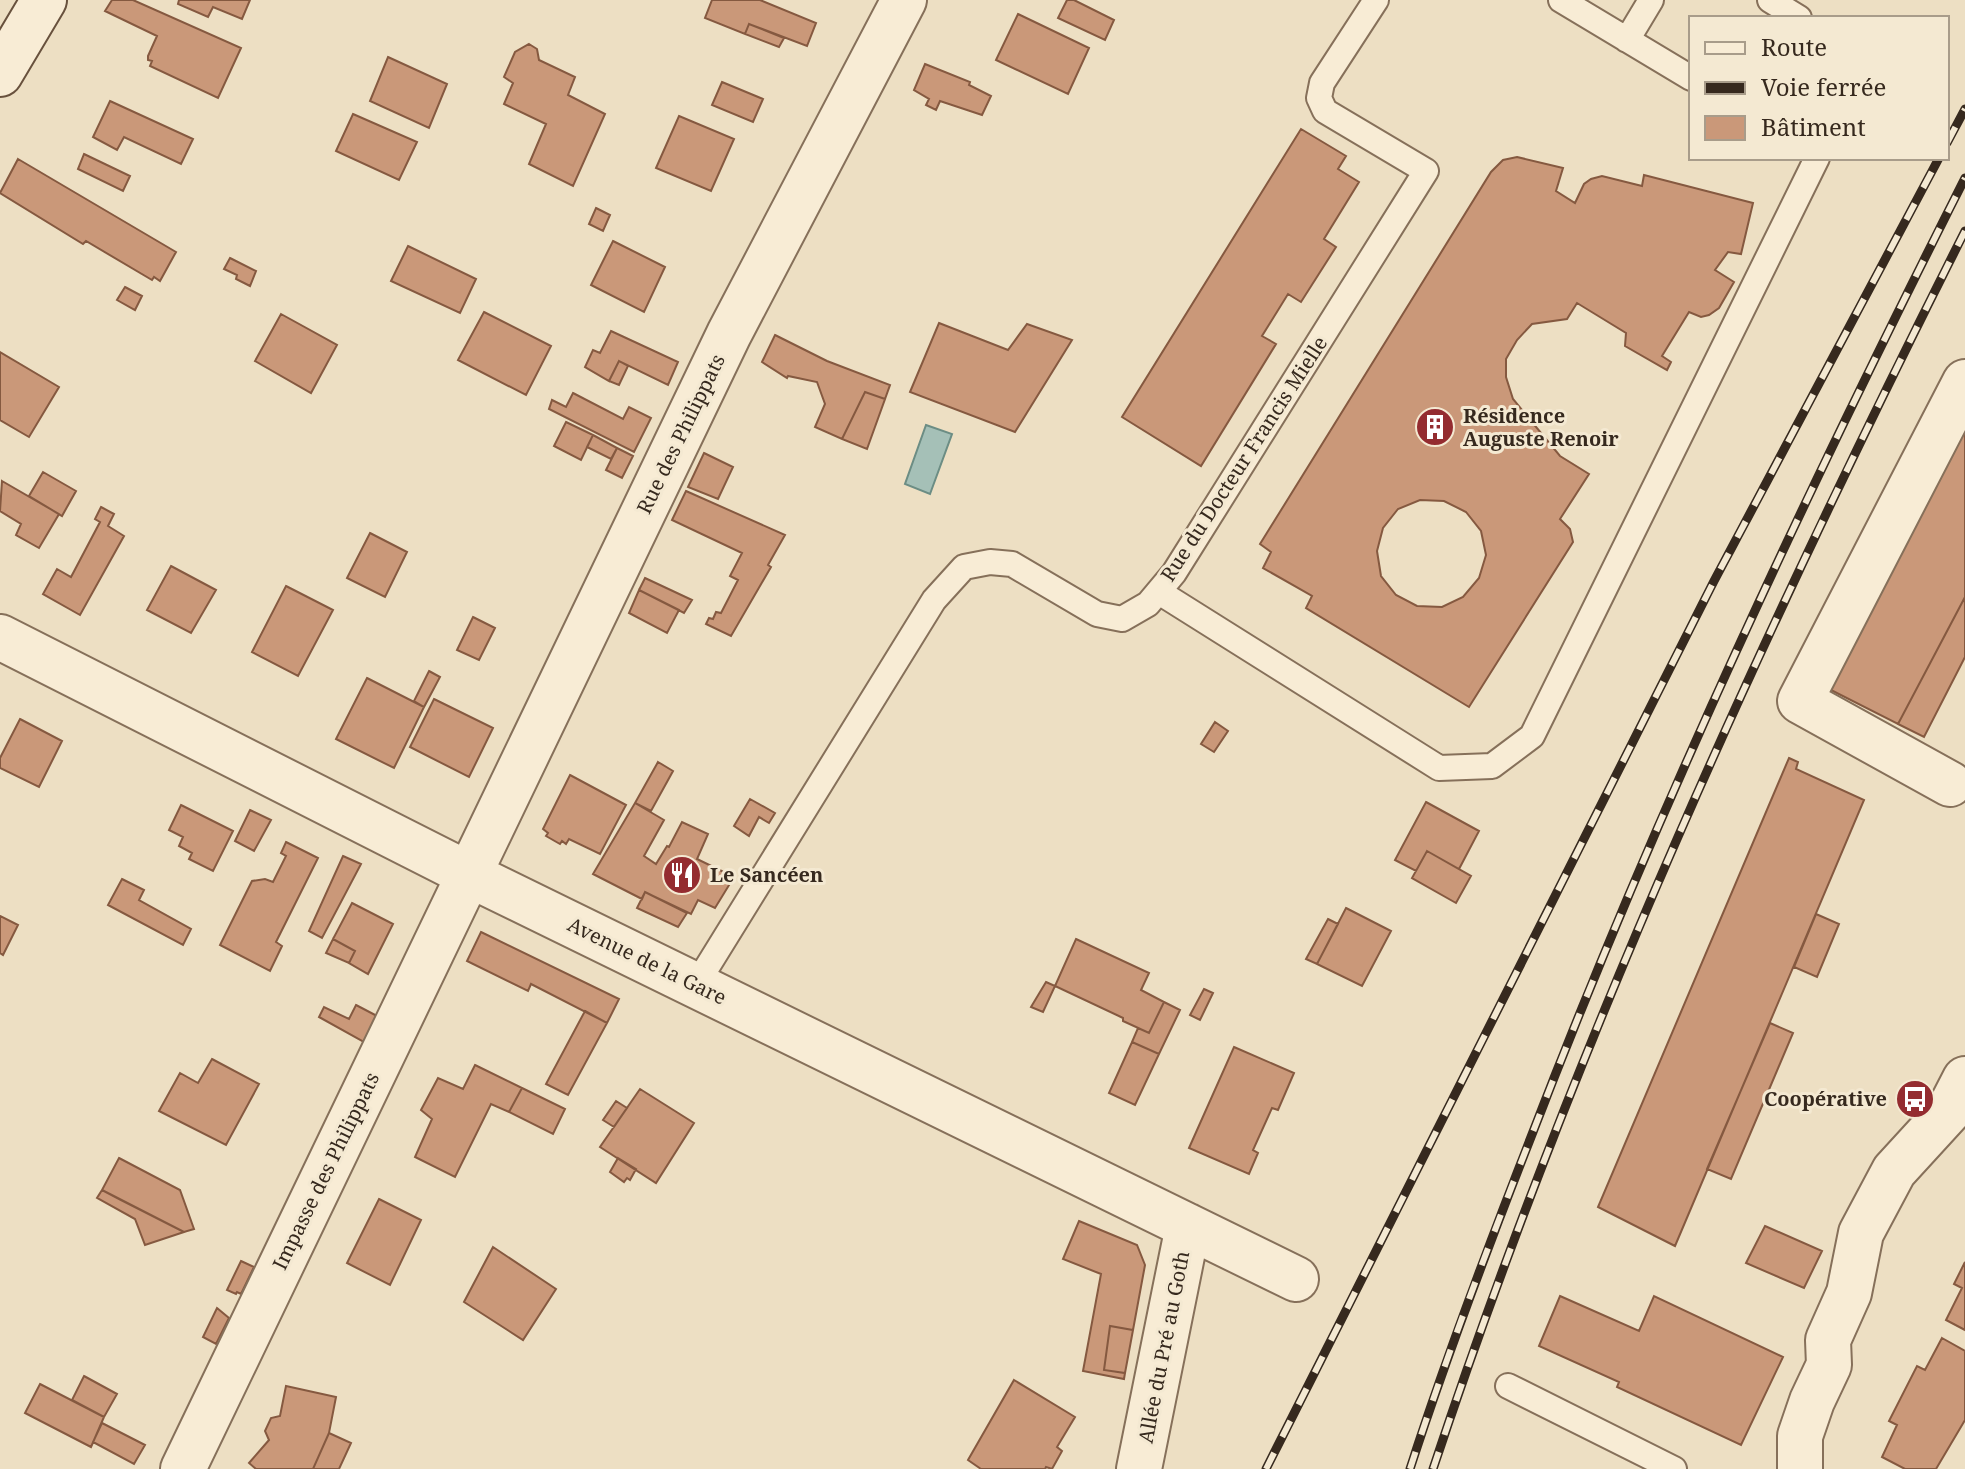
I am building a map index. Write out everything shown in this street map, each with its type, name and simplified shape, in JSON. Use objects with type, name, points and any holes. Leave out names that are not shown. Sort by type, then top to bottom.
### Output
[{"type":"street","points":[[0,74],[44,0]]},
{"type":"street","name":"Rue des Philippats","points":[[468,874],[729,334],[904,0]]},
{"type":"street","points":[[1960,778],[1800,701],[1965,382]]},
{"type":"street","name":"Avenue de la Gare","points":[[0,637],[468,874],[1296,1279]]},
{"type":"street","name":"Impasse des Philippats","points":[[183,1469],[468,874]]},
{"type":"street","points":[[1800,1469],[1800,1436],[1829,1365],[1828,1340],[1849,1293],[1861,1233],[1894,1171],[1948,1112],[1965,1079]]},
{"type":"street","points":[[1829,1365],[1849,1352],[1880,1284],[1890,1229],[1915,1189],[1949,1152],[1965,1126]]},
{"type":"street","name":"Allée du Pré au Goth","points":[[1139,1469],[1188,1226]]},
{"type":"lane","name":"Rue du Docteur Francis Mielle","points":[[696,985],[934,600],[964,567],[990,562],[1012,564],[1097,614],[1122,619],[1148,604],[1174,573],[1426,171],[1325,111],[1319,98],[1322,83],[1376,0]]},
{"type":"lane","points":[[1561,0],[1689,77]]},
{"type":"lane","points":[[1627,40],[1651,0]]},
{"type":"lane","points":[[1770,0],[1796,16]]},
{"type":"lane","points":[[1159,592],[1439,768],[1492,766],[1532,736],[1816,160]]},
{"type":"lane","points":[[1508,1386],[1674,1469]]},
{"type":"water","points":[[926,425],[952,434],[930,494],[905,484]]},
{"type":"building","points":[[112,0],[133,0],[241,48],[218,98],[150,66],[152,61],[148,60],[148,56],[157,36],[105,11]]},
{"type":"building","points":[[179,0],[250,0],[242,19],[213,7],[208,17],[178,4]]},
{"type":"building","points":[[712,0],[760,0],[816,23],[807,46],[749,24],[745,34],[705,18]]},
{"type":"building","points":[[1067,0],[1074,0],[1114,20],[1105,40],[1058,18]]},
{"type":"building","points":[[1018,14],[1089,48],[1068,94],[996,60]]},
{"type":"building","points":[[749,24],[784,38],[779,47],[745,34]]},
{"type":"building","points":[[529,44],[537,49],[539,60],[575,77],[568,95],[605,114],[573,186],[529,164],[546,124],[504,104],[513,83],[504,77],[515,52]]},
{"type":"building","points":[[388,57],[447,84],[429,128],[370,101]]},
{"type":"building","points":[[925,64],[970,82],[969,85],[991,96],[982,115],[940,101],[936,110],[926,105],[929,99],[914,90]]},
{"type":"building","points":[[722,82],[763,99],[753,122],[712,105]]},
{"type":"building","points":[[110,101],[193,139],[181,164],[124,137],[117,150],[93,137]]},
{"type":"building","points":[[353,114],[417,142],[399,180],[336,151]]},
{"type":"building","points":[[679,116],[734,139],[711,191],[656,168]]},
{"type":"building","points":[[1301,129],[1346,156],[1338,169],[1359,182],[1324,239],[1336,247],[1301,302],[1288,294],[1262,336],[1276,344],[1201,466],[1122,417]]},
{"type":"building","points":[[84,154],[130,176],[123,191],[78,169]]},
{"type":"building","name":"Résidence Auguste Renoir","points":[[1517,157],[1563,168],[1556,191],[1575,203],[1584,184],[1591,179],[1602,176],[1642,186],[1644,175],[1753,203],[1741,254],[1728,252],[1715,270],[1734,282],[1719,308],[1709,315],[1701,317],[1689,312],[1662,356],[1671,362],[1667,370],[1625,346],[1626,333],[1577,303],[1567,319],[1532,324],[1517,340],[1506,359],[1506,377],[1513,399],[1560,456],[1589,474],[1560,519],[1570,529],[1573,542],[1469,707],[1306,608],[1312,596],[1263,568],[1271,552],[1260,544],[1491,172],[1503,160]],"holes":[[[1420,500],[1444,501],[1466,512],[1481,531],[1486,555],[1479,578],[1463,597],[1442,607],[1417,606],[1396,595],[1381,576],[1377,551],[1383,528],[1398,509]]]},
{"type":"building","points":[[18,159],[176,252],[160,281],[154,277],[152,280],[86,241],[83,244],[0,193]]},
{"type":"building","points":[[596,208],[610,215],[603,231],[589,224]]},
{"type":"building","points":[[613,241],[665,267],[644,312],[591,285]]},
{"type":"building","points":[[408,246],[476,279],[460,313],[391,281]]},
{"type":"building","points":[[230,258],[256,271],[250,286],[224,269]]},
{"type":"building","points":[[125,287],[142,296],[135,310],[117,300]]},
{"type":"building","points":[[484,312],[551,346],[526,395],[458,360]]},
{"type":"building","points":[[281,314],[337,345],[311,393],[255,361]]},
{"type":"building","points":[[939,323],[1008,350],[1027,324],[1072,340],[1015,432],[910,392]]},
{"type":"building","points":[[611,331],[678,362],[668,385],[619,361],[609,381],[585,367],[593,350],[600,353]]},
{"type":"building","points":[[775,335],[827,361],[890,385],[885,399],[865,392],[842,439],[815,427],[825,404],[817,382],[787,378],[762,362]]},
{"type":"building","points":[[0,352],[59,387],[29,437],[0,420]]},
{"type":"building","points":[[619,361],[628,366],[619,385],[609,381]]},
{"type":"building","points":[[865,392],[885,399],[867,449],[842,439]]},
{"type":"building","points":[[573,393],[623,419],[629,407],[651,418],[634,452],[549,409],[552,400],[566,407]]},
{"type":"building","points":[[1965,414],[1965,597],[1898,724],[1823,686]]},
{"type":"building","points":[[566,422],[593,435],[581,460],[554,446]]},
{"type":"building","points":[[593,435],[617,448],[611,459],[587,447]]},
{"type":"building","points":[[617,448],[633,456],[622,478],[606,470]]},
{"type":"building","points":[[704,453],[733,467],[718,499],[688,487]]},
{"type":"building","points":[[43,472],[76,491],[62,516],[29,496]]},
{"type":"building","points":[[2,481],[59,514],[39,548],[16,535],[21,524],[0,511]]},
{"type":"building","points":[[686,491],[785,535],[768,565],[771,567],[731,636],[706,624],[716,612],[721,613],[738,580],[730,576],[742,553],[672,520]]},
{"type":"building","points":[[101,507],[114,514],[108,526],[124,536],[80,615],[43,594],[57,569],[71,577],[100,522],[95,519]]},
{"type":"building","points":[[370,533],[407,552],[385,597],[347,578]]},
{"type":"building","points":[[171,566],[216,590],[191,633],[147,610]]},
{"type":"building","points":[[645,578],[692,600],[684,613],[639,590]]},
{"type":"building","points":[[286,586],[333,610],[298,676],[252,652]]},
{"type":"building","points":[[639,590],[679,610],[667,633],[629,613]]},
{"type":"building","points":[[1965,597],[1965,657],[1924,737],[1898,724]]},
{"type":"building","points":[[473,617],[495,628],[479,660],[457,650]]},
{"type":"building","points":[[429,671],[440,677],[424,707],[414,701]]},
{"type":"building","points":[[367,678],[424,707],[394,768],[336,739]]},
{"type":"building","points":[[434,699],[493,728],[469,777],[410,747]]},
{"type":"building","points":[[20,719],[62,741],[39,787],[0,768],[0,758]]},
{"type":"building","points":[[1215,722],[1228,731],[1214,752],[1201,744]]},
{"type":"building","points":[[1789,758],[1798,762],[1796,769],[1864,800],[1675,1246],[1598,1207]]},
{"type":"building","points":[[658,762],[673,771],[651,811],[635,803]]},
{"type":"building","points":[[570,775],[626,805],[600,854],[569,839],[566,844],[562,841],[560,844],[546,836],[548,833],[543,829]]},
{"type":"building","points":[[750,799],[775,813],[769,823],[759,817],[749,836],[734,826]]},
{"type":"building","points":[[1426,802],[1479,831],[1459,869],[1427,851],[1416,871],[1395,860]]},
{"type":"building","points":[[635,803],[664,820],[644,856],[656,864],[682,822],[708,834],[697,859],[734,877],[715,908],[698,900],[691,914],[645,892],[642,899],[593,874]]},
{"type":"building","points":[[181,805],[233,831],[213,871],[189,859],[192,853],[179,846],[183,837],[169,830]]},
{"type":"building","points":[[250,810],[271,820],[254,851],[235,841]]},
{"type":"building","points":[[286,842],[318,858],[276,942],[282,946],[270,971],[220,945],[252,881],[265,879],[273,882],[286,856],[281,853]]},
{"type":"building","points":[[1427,851],[1471,876],[1456,903],[1412,878]]},
{"type":"building","points":[[343,856],[361,864],[322,938],[309,931]]},
{"type":"building","points":[[122,879],[144,890],[139,900],[191,929],[183,945],[108,905]]},
{"type":"building","points":[[645,892],[687,913],[678,927],[637,908]]},
{"type":"building","points":[[352,903],[393,924],[368,974],[349,963],[355,951],[333,939]]},
{"type":"building","points":[[1346,908],[1391,931],[1362,986],[1317,964]]},
{"type":"building","points":[[1816,914],[1839,924],[1817,977],[1794,967]]},
{"type":"building","points":[[0,916],[18,925],[3,955],[0,953]]},
{"type":"building","points":[[1328,919],[1338,924],[1317,964],[1306,959]]},
{"type":"building","points":[[481,932],[619,999],[607,1023],[531,984],[528,991],[467,961]]},
{"type":"building","points":[[333,939],[355,951],[349,963],[326,953]]},
{"type":"building","points":[[1076,939],[1149,973],[1141,990],[1164,1002],[1149,1033],[1055,986]]},
{"type":"building","points":[[1046,982],[1055,986],[1043,1012],[1031,1007]]},
{"type":"building","points":[[1204,989],[1213,993],[1200,1020],[1190,1015]]},
{"type":"building","points":[[1164,1002],[1180,1010],[1159,1054],[1132,1042],[1138,1028],[1149,1033]]},
{"type":"building","points":[[356,1005],[379,1017],[366,1043],[319,1017],[324,1007],[349,1019]]},
{"type":"building","points":[[585,1011],[607,1023],[568,1095],[546,1084]]},
{"type":"building","points":[[1770,1023],[1793,1033],[1731,1179],[1707,1169]]},
{"type":"building","points":[[1132,1042],[1159,1054],[1135,1105],[1109,1093]]},
{"type":"building","points":[[1234,1047],[1294,1073],[1278,1110],[1272,1108],[1253,1150],[1258,1153],[1249,1174],[1189,1148]]},
{"type":"building","points":[[212,1059],[259,1084],[226,1145],[159,1111],[180,1073],[198,1083]]},
{"type":"building","points":[[475,1065],[522,1088],[509,1112],[491,1104],[455,1177],[415,1157],[432,1119],[421,1110],[438,1078],[463,1089]]},
{"type":"building","points":[[522,1088],[565,1109],[553,1134],[509,1112]]},
{"type":"building","points":[[640,1089],[694,1123],[656,1183],[600,1147]]},
{"type":"building","points":[[616,1101],[627,1108],[614,1127],[603,1120]]},
{"type":"building","points":[[119,1158],[180,1190],[194,1229],[184,1232],[102,1190]]},
{"type":"building","points":[[618,1158],[636,1169],[630,1180],[627,1178],[624,1182],[610,1172]]},
{"type":"building","points":[[102,1190],[184,1232],[145,1245],[135,1219],[97,1198]]},
{"type":"building","points":[[379,1199],[421,1220],[390,1285],[347,1263]]},
{"type":"building","points":[[1079,1221],[1137,1245],[1145,1265],[1133,1330],[1110,1326],[1104,1370],[1125,1373],[1124,1379],[1083,1371],[1101,1274],[1063,1259]]},
{"type":"building","points":[[1765,1226],[1822,1251],[1804,1288],[1746,1263]]},
{"type":"building","points":[[493,1247],[556,1289],[523,1340],[464,1302]]},
{"type":"building","points":[[241,1261],[254,1267],[241,1294],[236,1294],[227,1290]]},
{"type":"building","points":[[1965,1262],[1965,1330],[1946,1320],[1962,1288],[1954,1284]]},
{"type":"building","points":[[1560,1296],[1639,1331],[1654,1296],[1783,1357],[1741,1445],[1617,1387],[1619,1382],[1539,1346]]},
{"type":"building","points":[[217,1308],[229,1318],[216,1344],[203,1337]]},
{"type":"building","points":[[1110,1326],[1133,1330],[1125,1373],[1104,1370]]},
{"type":"building","points":[[1942,1338],[1965,1351],[1965,1420],[1936,1469],[1905,1469],[1882,1457],[1897,1425],[1889,1421],[1917,1366],[1925,1370]]},
{"type":"building","points":[[84,1376],[117,1394],[104,1417],[72,1400]]},
{"type":"building","points":[[1014,1380],[1075,1417],[1057,1447],[1062,1451],[1052,1469],[981,1469],[968,1460]]},
{"type":"building","points":[[40,1384],[104,1417],[91,1447],[25,1413]]},
{"type":"building","points":[[286,1386],[336,1397],[329,1433],[313,1469],[256,1469],[249,1463],[269,1440],[265,1431],[271,1418],[280,1416]]},
{"type":"building","points":[[102,1423],[145,1445],[134,1464],[93,1442]]},
{"type":"building","points":[[329,1433],[351,1443],[339,1469],[313,1469]]},
{"type":"railway","points":[[1949,139],[1965,109]]},
{"type":"railway","points":[[1266,1469],[1714,581],[1938,160]]},
{"type":"railway","points":[[1410,1469],[1499,1220],[1579,1014],[1682,772],[1791,532],[1965,178]]},
{"type":"railway","points":[[1433,1469],[1488,1310],[1548,1152],[1676,840],[1817,534],[1965,231]]},
{"type":"place","name":"Résidence Auguste Renoir","points":[[1435,427]]},
{"type":"place","name":"Le Sancéen","points":[[682,875]]},
{"type":"place","name":"Coopérative","points":[[1915,1099]]}]
